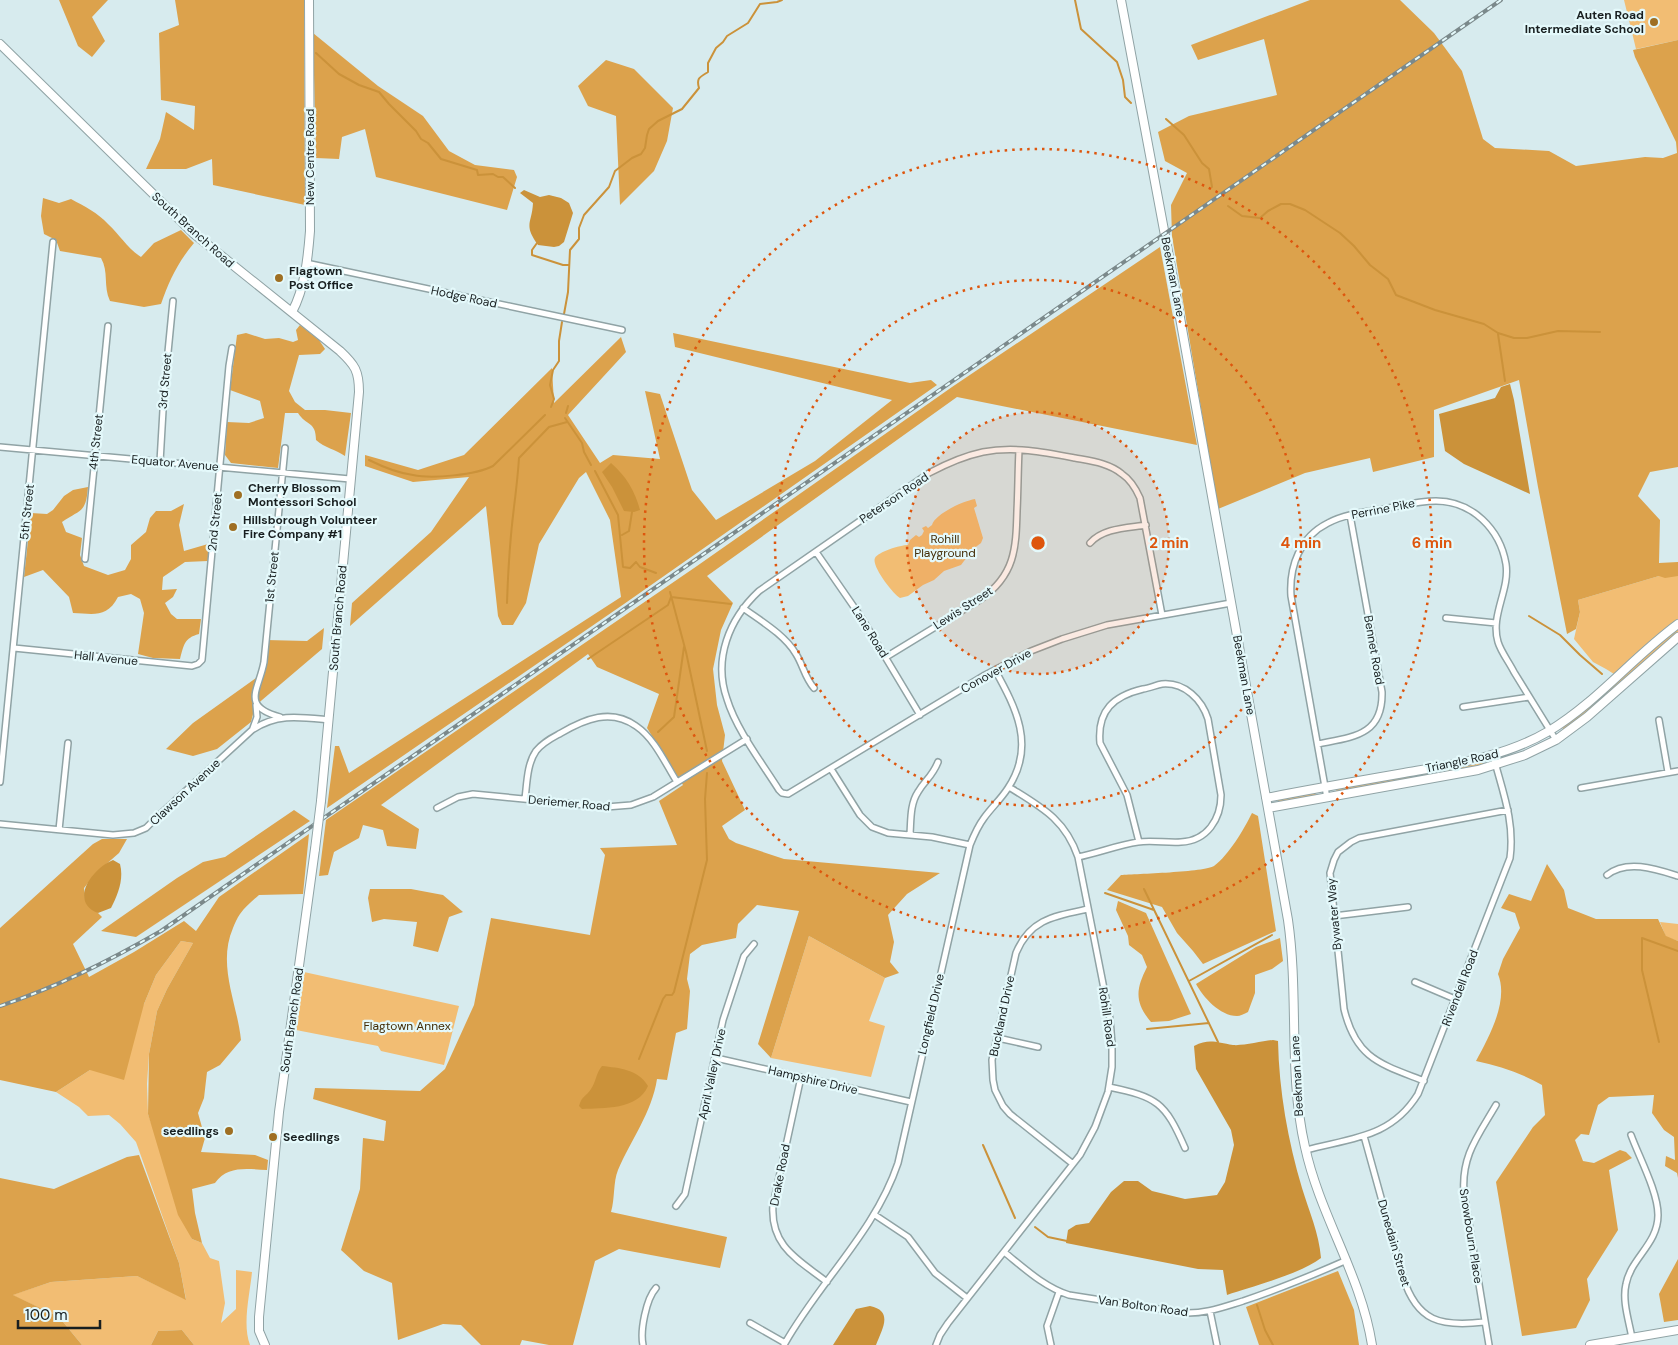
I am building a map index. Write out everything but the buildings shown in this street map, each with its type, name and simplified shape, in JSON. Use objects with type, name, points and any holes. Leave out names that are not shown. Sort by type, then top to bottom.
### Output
[{"type":"street","name":"New Centre Road","points":[[292,312],[300,293],[310,230],[309,0]]},
{"type":"street","name":"Beekman Lane","points":[[1121,0],[1172,273],[1292,948],[1296,1089],[1300,1125],[1322,1200],[1361,1298],[1372,1345]]},
{"type":"street","name":"South Branch Road","points":[[0,44],[193,232],[292,312],[350,361],[357,370],[358,392],[321,801],[278,1120],[259,1325],[260,1337],[264,1345]]},
{"type":"street","name":"5th Street","points":[[0,782],[53,242]]},
{"type":"street","name":"Hodge Road","points":[[306,263],[622,330]]},
{"type":"street","name":"3rd Street","points":[[160,462],[173,301]]},
{"type":"street","name":"4th Street","points":[[85,558],[108,326]]},
{"type":"street","name":"2nd Street","points":[[198,664],[202,660],[232,348]]},
{"type":"street","name":"Equator Avenue","points":[[0,447],[350,479]]},
{"type":"street","name":"1st Street","points":[[252,730],[258,717],[254,693],[264,662],[285,448]]},
{"type":"street","name":"Lewis Street","points":[[886,657],[988,593],[1002,579],[1011,564],[1016,547],[1019,450]]},
{"type":"street","name":"Peterson Road","points":[[782,793],[747,739],[726,698],[722,665],[725,644],[732,625],[743,608],[759,591],[922,478],[941,467],[984,452],[1036,450],[1097,462],[1115,469],[1130,482],[1140,498],[1162,615]]},
{"type":"street","name":"Perrine Pike","points":[[1327,798],[1291,596],[1291,578],[1298,554],[1309,537],[1323,525],[1350,515],[1435,501],[1454,504],[1482,518],[1499,541],[1506,565],[1506,577],[1496,623],[1498,643],[1556,740]]},
{"type":"street","name":"Bennet Road","points":[[1318,744],[1356,736],[1363,732],[1374,723],[1381,707],[1382,692],[1350,515]]},
{"type":"street","points":[[1090,543],[1096,536],[1105,532],[1146,525]]},
{"type":"street","name":"Lane Road","points":[[816,552],[863,620],[920,715]]},
{"type":"street","name":"Conover Drive","points":[[782,793],[788,794],[792,792],[994,670],[1031,651],[1107,625],[1231,603]]},
{"type":"street","points":[[743,608],[790,646],[800,661],[807,680],[814,688]]},
{"type":"street","points":[[1446,618],[1496,623]]},
{"type":"street","name":"Triangle Road","points":[[1266,798],[1493,755],[1517,747],[1550,730],[1580,710],[1650,646],[1678,624]]},
{"type":"street","name":"Triangle Road","points":[[1268,808],[1496,766],[1525,756],[1556,740],[1588,717],[1678,637]]},
{"type":"street","name":"Hall Avenue","points":[[14,648],[192,666],[198,664]]},
{"type":"street","name":"Longfield Drive","points":[[785,1344],[875,1215],[893,1177],[970,845],[984,818],[1009,787],[1021,756],[1021,730],[1015,707],[994,670]]},
{"type":"street","points":[[1078,857],[1139,842],[1182,842],[1200,837],[1213,825],[1218,816],[1221,806],[1221,795],[1208,719],[1200,701],[1193,694],[1171,685],[1163,684],[1123,695],[1110,706],[1102,718],[1100,743],[1127,795],[1139,842]]},
{"type":"street","points":[[1463,707],[1529,697]]},
{"type":"street","points":[[256,704],[269,714],[280,718]]},
{"type":"street","points":[[526,799],[532,760],[542,744],[580,722],[600,716],[617,717],[634,724],[653,743],[677,782]]},
{"type":"street","name":"Clawson Avenue","points":[[0,824],[113,835],[134,833],[146,828],[252,730],[266,722],[280,718],[329,720]]},
{"type":"street","points":[[1659,720],[1668,772]]},
{"type":"street","name":"Deriemer Road","points":[[437,808],[466,794],[619,807],[642,802],[747,739]]},
{"type":"street","points":[[59,830],[68,743]]},
{"type":"street","name":"Rivendell Road","points":[[1306,1150],[1378,1131],[1398,1119],[1412,1104],[1424,1081],[1510,858],[1512,835],[1508,810],[1493,755]]},
{"type":"street","points":[[910,834],[914,800],[924,783],[933,774],[938,762]]},
{"type":"street","points":[[831,768],[866,822],[880,831],[932,836],[970,845]]},
{"type":"street","points":[[1581,788],[1678,770]]},
{"type":"street","name":"Rohill Road","points":[[936,1345],[940,1335],[967,1298],[1073,1164],[1088,1142],[1109,1087],[1112,1056],[1111,1025],[1078,857],[1070,839],[1058,822],[1039,806],[1009,787]]},
{"type":"street","name":"Bywater Way","points":[[1424,1081],[1381,1064],[1357,1043],[1352,1034],[1344,1009],[1330,879],[1332,866],[1338,852],[1360,838],[1508,810]]},
{"type":"street","points":[[1607,875],[1617,868],[1628,866],[1662,871],[1678,876]]},
{"type":"street","points":[[1334,916],[1408,907]]},
{"type":"street","name":"Buckland Drive","points":[[1073,1164],[1018,1122],[1003,1106],[993,1080],[992,1060],[1016,954],[1024,938],[1030,930],[1045,920],[1088,909]]},
{"type":"street","name":"April Valley Drive","points":[[676,1206],[685,1194],[723,1020],[744,956],[754,944]]},
{"type":"street","points":[[1415,982],[1455,999]]},
{"type":"street","points":[[998,1038],[1038,1047]]},
{"type":"street","name":"Hampshire Drive","points":[[716,1058],[911,1102]]},
{"type":"street","name":"Drake Road","points":[[801,1077],[773,1205],[773,1223],[780,1242],[786,1250],[827,1282]]},
{"type":"street","points":[[1109,1087],[1139,1093],[1163,1108],[1172,1121],[1185,1148]]},
{"type":"street","name":"Snowbourn Place","points":[[1489,1345],[1463,1178],[1464,1166],[1469,1152],[1496,1105]]},
{"type":"street","points":[[1631,1135],[1653,1192],[1658,1216],[1654,1236],[1631,1270],[1626,1285],[1626,1302],[1632,1338]]},
{"type":"street","name":"Dunedain Street","points":[[1364,1136],[1408,1294],[1414,1304],[1422,1313],[1433,1319],[1448,1323],[1484,1322]]},
{"type":"street","points":[[875,1215],[908,1237],[936,1273],[967,1298]]},
{"type":"street","name":"Van Bolton Road","points":[[1004,1252],[1039,1280],[1059,1292],[1184,1313],[1210,1311],[1280,1288],[1347,1260]]},
{"type":"street","points":[[643,1345],[642,1333],[649,1297],[656,1288]]},
{"type":"street","points":[[1051,1345],[1048,1326],[1059,1292]]},
{"type":"street","points":[[1210,1311],[1217,1345]]},
{"type":"street","points":[[750,1323],[785,1344]]},
{"type":"street","points":[[1590,1345],[1678,1330]]},
{"type":"green space","name":"Auten Road Intermediate School","points":[[1624,0],[1678,0],[1678,40],[1636,49]]},
{"type":"green space","name":"Rohill Playground","points":[[975,499],[977,506],[974,508],[983,538],[981,543],[973,549],[961,565],[944,571],[934,580],[923,585],[908,596],[900,598],[879,573],[875,558],[880,553],[890,549],[908,545],[910,540],[916,535],[919,537],[922,535],[924,531],[922,528],[926,526],[928,528],[944,512]]},
{"type":"green space","points":[[1678,575],[1678,620],[1614,674],[1593,662],[1574,639],[1580,612],[1578,600],[1659,576]]},
{"type":"green space","points":[[1678,628],[1678,634],[1582,718],[1563,730],[1562,726]]},
{"type":"green space","points":[[1483,763],[1482,766],[1337,792],[1336,790],[1337,788]]},
{"type":"green space","points":[[1316,793],[1315,797],[1278,802],[1278,799]]},
{"type":"green space","points":[[1660,922],[1678,924],[1678,941],[1666,937]]},
{"type":"green space","points":[[809,936],[885,978],[869,1021],[885,1026],[871,1077],[771,1058]]},
{"type":"green space","points":[[181,941],[193,943],[157,1011],[149,1054],[148,1114],[192,1239],[202,1243],[210,1258],[219,1261],[225,1303],[221,1323],[236,1309],[236,1270],[252,1272],[247,1309],[247,1328],[250,1345],[194,1345],[182,1330],[158,1331],[151,1345],[82,1345],[59,1317],[12,1295],[51,1282],[137,1276],[186,1299],[179,1263],[136,1142],[109,1115],[88,1116],[79,1107],[56,1092],[90,1070],[144,1004],[156,975]]},
{"type":"green space","name":"Flagtown Annex","points":[[304,972],[459,1006],[444,1065],[381,1051],[378,1046],[296,1030]]},
{"type":"shaded area","points":[[59,0],[108,0],[92,17],[105,41],[92,57],[78,46]]},
{"type":"shaded area","points":[[175,0],[304,0],[305,205],[213,185],[212,159],[186,169],[146,169],[160,139],[166,112],[194,130],[195,106],[161,100],[159,33],[179,25]]},
{"type":"shaded area","points":[[1310,0],[1400,0],[1434,33],[1462,71],[1483,139],[1495,148],[1549,151],[1576,166],[1645,157],[1663,158],[1677,153],[1676,142],[1633,50],[1678,40],[1678,467],[1650,472],[1638,496],[1660,520],[1659,563],[1678,562],[1678,576],[1665,578],[1659,576],[1578,600],[1580,612],[1576,629],[1567,634],[1519,380],[1434,410],[1434,457],[1373,472],[1370,458],[1305,473],[1218,509],[1172,236],[1171,205],[1187,173],[1165,161],[1158,132],[1189,116],[1277,95],[1264,39],[1198,60],[1191,45]]},
{"type":"shaded area","points":[[313,33],[378,86],[423,116],[449,151],[475,165],[514,170],[517,177],[507,210],[376,177],[365,129],[342,137],[339,159],[316,158]]},
{"type":"shaded area","points":[[606,60],[634,69],[673,108],[667,141],[654,171],[620,205],[616,116],[588,106],[578,86]]},
{"type":"shaded area","points":[[524,190],[540,197],[549,195],[561,198],[569,203],[573,213],[564,242],[559,246],[538,245],[533,238],[530,224],[533,203],[520,193]]},
{"type":"shaded area","points":[[43,198],[59,203],[71,199],[91,210],[104,220],[141,257],[154,243],[181,230],[194,243],[174,272],[161,304],[144,307],[110,301],[105,269],[101,258],[60,251],[56,240],[44,234],[41,216]]},
{"type":"shaded area","points":[[1160,247],[1197,445],[957,397],[707,576],[733,603],[721,630],[713,669],[717,705],[725,735],[722,761],[745,810],[722,826],[729,839],[784,859],[940,873],[907,894],[888,915],[894,942],[890,962],[899,973],[885,978],[809,936],[771,1058],[758,1044],[799,911],[757,905],[738,924],[736,938],[702,945],[690,954],[687,979],[690,991],[687,1029],[676,1033],[667,1080],[657,1079],[651,1103],[618,1170],[611,1212],[727,1237],[720,1268],[619,1249],[595,1261],[573,1345],[549,1345],[522,1340],[520,1345],[481,1345],[461,1325],[443,1324],[398,1340],[392,1283],[364,1271],[341,1250],[360,1189],[363,1138],[384,1141],[386,1121],[313,1099],[315,1088],[420,1091],[445,1069],[474,1005],[491,918],[590,935],[605,855],[600,848],[677,845],[659,801],[683,785],[647,728],[659,694],[597,667],[588,654],[381,805],[419,829],[416,849],[387,846],[383,830],[363,825],[359,838],[334,852],[328,875],[319,876],[326,820],[697,566],[952,387]]},
{"type":"shaded area","points":[[300,325],[319,340],[325,349],[320,354],[299,355],[289,391],[295,402],[305,410],[351,413],[345,456],[316,440],[316,434],[312,427],[298,413],[285,413],[278,468],[231,463],[225,455],[227,422],[249,423],[264,418],[260,401],[230,390],[237,335],[246,333],[265,339],[279,338],[293,342],[298,340],[296,330]]},
{"type":"shaded area","points":[[673,333],[910,383],[931,380],[937,385],[624,604],[327,808],[335,746],[339,746],[349,773],[621,597],[610,520],[586,472],[579,478],[539,544],[526,603],[513,625],[502,625],[498,616],[486,506],[350,626],[352,603],[431,532],[469,477],[413,482],[365,466],[365,455],[418,470],[464,455],[552,368],[554,403],[621,337],[626,352],[568,415],[600,463],[613,455],[660,459],[645,391],[660,394],[692,490],[716,520],[815,461],[892,400],[675,347]]},
{"type":"shaded area","points":[[1510,384],[1530,494],[1464,464],[1445,451],[1439,414],[1495,398],[1501,387]]},
{"type":"shaded area","points":[[611,463],[629,484],[640,510],[634,512],[624,511],[602,472]]},
{"type":"shaded area","points":[[88,487],[84,506],[62,522],[66,532],[82,538],[80,555],[84,566],[108,575],[125,570],[131,559],[131,545],[146,532],[150,518],[156,511],[171,511],[184,504],[179,525],[184,551],[208,544],[208,561],[185,562],[163,577],[162,590],[177,589],[173,597],[165,603],[171,614],[177,619],[201,619],[199,634],[187,640],[180,659],[153,658],[138,654],[144,613],[140,599],[131,594],[118,597],[114,604],[104,612],[94,614],[73,613],[69,597],[43,570],[24,577],[31,513],[47,514],[53,510],[64,496],[73,490]]},
{"type":"shaded area","points":[[324,628],[322,649],[255,706],[251,722],[217,749],[193,756],[166,749],[193,723],[263,673],[266,640],[307,641]]},
{"type":"shaded area","points":[[294,810],[310,821],[136,937],[101,931],[177,878],[203,862],[225,857]]},
{"type":"shaded area","points":[[1252,813],[1258,816],[1276,931],[1203,964],[1177,933],[1162,907],[1107,890],[1121,875],[1185,871],[1214,866],[1231,849]]},
{"type":"shaded area","points":[[309,834],[303,894],[259,895],[246,906],[239,916],[229,942],[227,970],[241,1040],[220,1065],[207,1072],[204,1098],[198,1113],[205,1138],[201,1152],[255,1155],[268,1160],[267,1170],[238,1169],[226,1173],[215,1183],[192,1189],[202,1243],[192,1239],[178,1215],[148,1114],[149,1054],[157,1011],[193,943],[181,941],[156,975],[144,1004],[124,1080],[90,1070],[56,1092],[0,1080],[0,928],[93,844],[102,839],[127,839],[119,853],[96,873],[84,888],[85,900],[102,917],[73,944],[89,977],[184,921],[196,931],[219,897]]},
{"type":"shaded area","points":[[113,860],[120,864],[120,887],[111,908],[98,913],[89,908],[85,901],[84,893],[87,885],[98,870]]},
{"type":"shaded area","points":[[1547,864],[1564,890],[1568,908],[1596,919],[1658,919],[1666,936],[1678,941],[1678,1178],[1677,1173],[1665,1166],[1666,1156],[1675,1160],[1674,1137],[1664,1130],[1652,1113],[1654,1095],[1609,1097],[1598,1105],[1589,1135],[1581,1134],[1575,1140],[1583,1161],[1594,1163],[1620,1150],[1626,1152],[1632,1158],[1609,1170],[1618,1230],[1587,1279],[1590,1300],[1576,1328],[1522,1336],[1496,1182],[1533,1127],[1545,1115],[1542,1085],[1510,1070],[1476,1061],[1496,1019],[1501,996],[1498,974],[1503,959],[1520,928],[1515,913],[1501,908],[1509,894],[1531,901]]},
{"type":"shaded area","points":[[370,889],[411,889],[443,895],[463,912],[449,917],[438,952],[413,946],[417,922],[384,919],[372,922],[368,898]]},
{"type":"shaded area","points":[[1118,901],[1146,913],[1191,1014],[1169,1021],[1151,1022],[1145,1015],[1138,995],[1147,967],[1142,955],[1129,945],[1128,936],[1116,910]]},
{"type":"shaded area","points":[[1280,938],[1283,961],[1272,969],[1255,975],[1255,993],[1248,1012],[1237,1016],[1224,1013],[1208,1000],[1196,984],[1256,947]]},
{"type":"shaded area","points":[[1278,1041],[1282,1097],[1292,1152],[1316,1231],[1321,1258],[1289,1274],[1227,1295],[1223,1270],[1198,1269],[1066,1243],[1068,1230],[1076,1225],[1089,1223],[1111,1192],[1124,1181],[1138,1181],[1152,1191],[1185,1199],[1217,1195],[1225,1182],[1234,1145],[1231,1130],[1196,1069],[1194,1046],[1209,1042],[1237,1045]]},
{"type":"shaded area","points":[[602,1066],[628,1070],[644,1080],[648,1086],[643,1094],[628,1104],[609,1108],[582,1109],[579,1106],[580,1102],[593,1086]]},
{"type":"shaded area","points":[[139,1155],[179,1263],[186,1300],[137,1276],[51,1282],[13,1295],[59,1317],[82,1345],[0,1345],[0,1178],[54,1189],[127,1157]]},
{"type":"shaded area","points":[[1678,1259],[1678,1320],[1664,1322],[1659,1294]]},
{"type":"shaded area","points":[[1338,1271],[1354,1310],[1359,1345],[1259,1345],[1246,1307]]},
{"type":"shaded area","points":[[870,1306],[877,1308],[884,1316],[883,1327],[876,1345],[833,1345],[856,1309]]},
{"type":"shaded area","points":[[182,1330],[194,1345],[151,1345],[158,1331]]},
{"type":"waterway","points":[[564,314],[568,292],[570,250],[579,239],[579,228],[584,215],[609,187],[615,171],[632,158],[641,154],[645,148],[649,129],[658,121],[682,109],[699,88],[698,80],[708,72],[708,63],[716,48],[727,36],[748,23],[760,4],[782,0]]},
{"type":"waterway","points":[[1075,0],[1081,29],[1117,62],[1123,80],[1125,97],[1131,103]]},
{"type":"waterway","points":[[316,53],[339,74],[359,85],[379,92],[441,159],[477,170],[478,175],[493,174],[503,177],[515,188]]},
{"type":"waterway","points":[[1166,119],[1184,135],[1202,163],[1209,169],[1212,187]]},
{"type":"waterway","points":[[1228,206],[1242,216],[1260,218],[1281,204],[1290,204],[1305,210],[1340,233],[1354,246],[1370,265],[1388,279],[1396,295],[1435,310],[1484,324],[1498,333],[1514,338],[1527,338],[1558,331],[1600,332]]},
{"type":"waterway","points":[[537,243],[532,250],[532,255],[563,265],[569,265]]},
{"type":"waterway","points":[[551,407],[554,399],[550,385],[553,370],[559,361],[559,341],[562,322]]},
{"type":"waterway","points":[[1498,334],[1505,381]]},
{"type":"waterway","points":[[566,413],[568,406]]},
{"type":"waterway","points":[[369,460],[396,471],[421,476],[431,477],[476,472],[493,466],[545,415]]},
{"type":"waterway","points":[[565,418],[582,443],[584,452],[591,465]]},
{"type":"waterway","points":[[507,603],[510,543],[519,458],[549,427],[567,422]]},
{"type":"waterway","points":[[595,471],[618,515],[623,567],[630,568],[636,562],[640,567],[656,573]]},
{"type":"waterway","points":[[622,535],[629,531],[632,512]]},
{"type":"waterway","points":[[670,592],[686,652],[707,751]]},
{"type":"waterway","points":[[588,659],[668,605],[671,597],[731,604]]},
{"type":"waterway","points":[[1529,616],[1560,635],[1602,674]]},
{"type":"waterway","points":[[658,732],[674,717],[684,647]]},
{"type":"waterway","points":[[639,1059],[663,999],[666,995],[672,995],[674,992],[707,860],[705,799],[707,773]]},
{"type":"waterway","points":[[1144,889],[1218,1042]]},
{"type":"waterway","points":[[1105,893],[1154,910]]},
{"type":"waterway","points":[[1189,981],[1272,935]]},
{"type":"waterway","points":[[1659,1042],[1642,970],[1642,938],[1678,951]]},
{"type":"waterway","points":[[1147,1029],[1209,1023]]},
{"type":"waterway","points":[[983,1145],[1015,1218]]},
{"type":"waterway","points":[[1035,1227],[1048,1237],[1067,1241]]},
{"type":"waterway","points":[[1257,1305],[1265,1330],[1273,1345]]},
{"type":"railway","points":[[0,1006],[82,973],[161,931],[1501,0]]},
{"type":"place","name":"Auten Road Intermediate School","points":[[1654,22]]},
{"type":"place","name":"Flagtown Post Office","points":[[279,278]]},
{"type":"place","name":"Cherry Blossom Montessori School","points":[[238,495]]},
{"type":"place","name":"Hillsborough Volunteer Fire Company #1","points":[[233,527]]},
{"type":"place","name":"seedlings","points":[[229,1131]]},
{"type":"place","name":"Seedlings","points":[[273,1137]]}]
